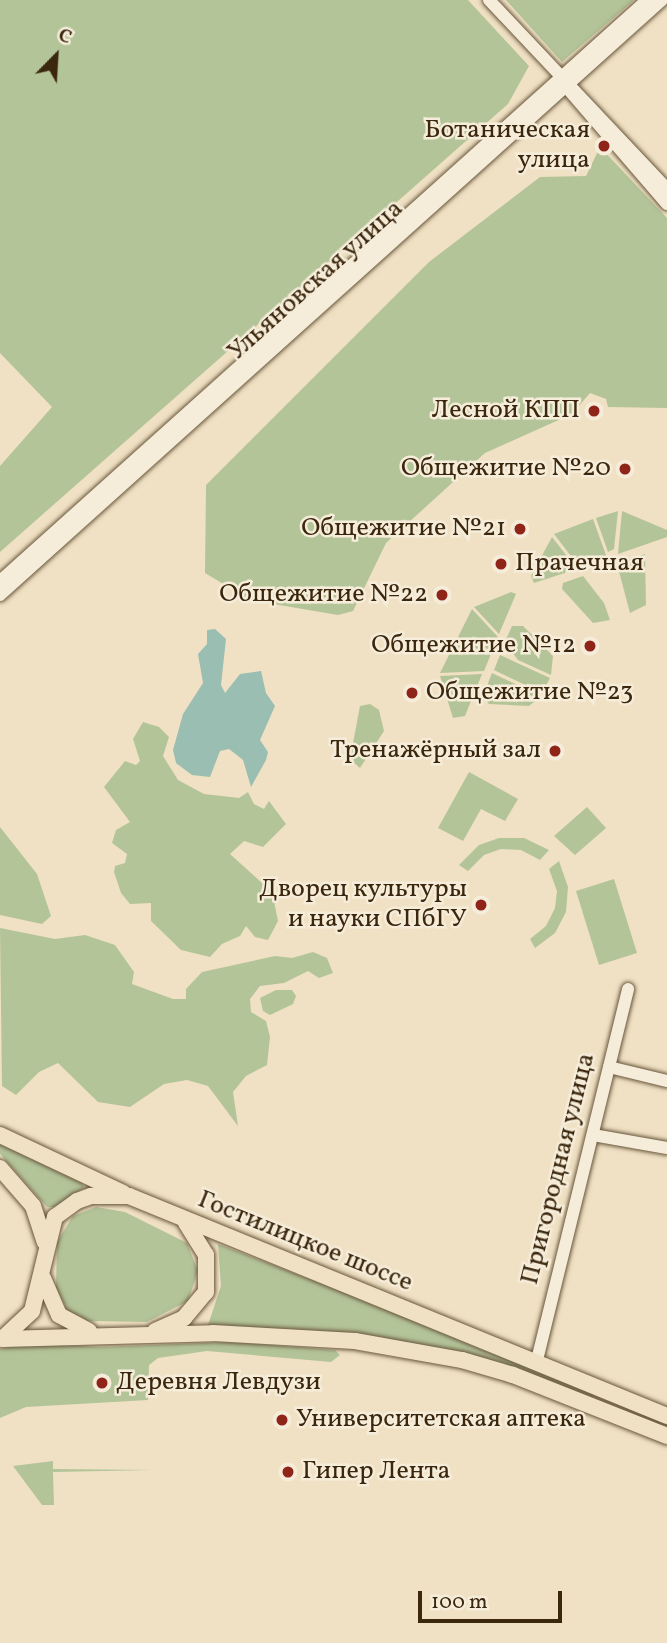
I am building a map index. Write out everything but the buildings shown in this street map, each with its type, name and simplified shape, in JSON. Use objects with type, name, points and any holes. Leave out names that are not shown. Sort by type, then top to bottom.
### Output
[{"type":"main road","points":[[0,1135],[129,1196]]},
{"type":"main road","points":[[0,1168],[33,1206],[46,1245]]},
{"type":"main road","name":"Гостилицкое шоссе","points":[[1,1339],[32,1311],[43,1278],[46,1245],[55,1217],[77,1200],[129,1196],[185,1221],[537,1360],[667,1416]]},
{"type":"main road","points":[[149,1334],[184,1318],[206,1292],[206,1255],[185,1221]]},
{"type":"main road","points":[[43,1278],[59,1315],[69,1324],[101,1334]]},
{"type":"main road","name":"Гостилицкое шоссе","points":[[1,1339],[149,1334],[355,1341],[437,1355],[531,1381],[667,1436]]},
{"type":"street","points":[[489,0],[667,189]]},
{"type":"street","name":"Ульяновская улица","points":[[0,595],[565,83],[647,0]]},
{"type":"street","name":"Ульяновская улица","points":[[0,581],[662,0]]},
{"type":"street","points":[[565,83],[667,204]]},
{"type":"street","name":"Пригородная улица","points":[[537,1360],[628,989]]},
{"type":"street","points":[[609,1067],[667,1081]]},
{"type":"street","points":[[593,1135],[667,1149]]},
{"type":"green space","points":[[0,0],[468,0],[529,66],[508,104],[0,552],[0,466],[52,407],[0,353]]},
{"type":"green space","points":[[506,0],[634,0],[562,62]]},
{"type":"green space","points":[[600,147],[667,218],[667,408],[608,407],[606,399],[590,393],[572,414],[485,453],[386,543],[353,611],[338,615],[250,600],[205,573],[206,485],[429,262],[540,177],[586,176]]},
{"type":"green space","points":[[618,511],[614,549],[608,552],[596,518]]},
{"type":"green space","points":[[622,511],[667,530],[667,537],[618,554]]},
{"type":"green space","points":[[593,519],[607,558],[580,568],[554,534]]},
{"type":"green space","points":[[552,537],[577,569],[534,583],[531,576]]},
{"type":"green space","points":[[645,554],[646,605],[630,613],[617,564]]},
{"type":"green space","points":[[583,576],[604,603],[610,620],[593,623],[562,589],[563,583]]},
{"type":"green space","points":[[511,592],[516,594],[499,634],[474,607]]},
{"type":"green space","points":[[472,609],[498,637],[484,671],[440,673]]},
{"type":"green space","points":[[512,626],[523,626],[553,656],[551,675],[518,660],[505,642]]},
{"type":"green space","points":[[500,655],[550,678],[542,693],[494,670]]},
{"type":"green space","points":[[492,673],[541,696],[529,706],[489,704],[483,696]]},
{"type":"green space","points":[[482,674],[465,716],[453,718],[440,676]]},
{"type":"green space","points":[[370,704],[379,710],[384,731],[360,768],[350,759],[360,706]]},
{"type":"green space","points":[[143,722],[159,727],[169,737],[163,756],[178,780],[204,794],[239,798],[248,792],[254,804],[264,809],[269,801],[286,824],[263,847],[244,841],[230,854],[272,892],[278,921],[268,940],[255,937],[246,926],[240,936],[222,944],[210,957],[181,950],[151,921],[151,903],[130,904],[121,893],[114,872],[115,866],[125,863],[127,854],[112,843],[116,830],[130,822],[104,787],[125,761],[136,765],[140,761],[133,739]]},
{"type":"green space","points":[[469,772],[518,799],[505,821],[481,809],[463,841],[438,828]]},
{"type":"green space","points":[[587,807],[606,828],[575,855],[554,836]]},
{"type":"green space","points":[[0,827],[37,874],[51,916],[42,924],[0,915]]},
{"type":"green space","points":[[499,838],[524,838],[549,850],[540,860],[521,850],[501,849],[484,855],[468,871],[459,865],[479,845]]},
{"type":"green space","points":[[559,861],[568,887],[566,912],[555,933],[535,948],[530,939],[546,926],[555,908],[557,891],[549,869]]},
{"type":"green space","points":[[614,879],[637,953],[599,965],[576,891]]},
{"type":"green space","points":[[0,928],[55,939],[85,935],[115,945],[134,972],[132,984],[173,999],[186,999],[186,989],[202,972],[275,956],[292,958],[313,952],[327,958],[333,973],[319,978],[308,971],[284,983],[260,986],[250,999],[251,1012],[266,1021],[270,1037],[267,1065],[246,1076],[233,1092],[238,1126],[208,1086],[187,1080],[164,1084],[130,1107],[98,1102],[58,1063],[39,1072],[16,1095],[2,1086]]},
{"type":"green space","points":[[276,990],[292,990],[296,996],[293,1004],[270,1015],[263,1011],[260,998]]},
{"type":"green space","points":[[0,1143],[81,1180],[84,1188],[54,1207],[47,1207],[0,1154]]},
{"type":"green space","points":[[96,1207],[125,1212],[187,1243],[198,1271],[188,1301],[147,1322],[88,1321],[68,1311],[56,1288],[57,1242],[73,1216]]},
{"type":"green space","points":[[218,1244],[596,1390],[592,1397],[555,1383],[281,1331],[208,1325],[221,1286]]},
{"type":"green space","points":[[230,1342],[335,1350],[340,1355],[331,1362],[207,1351],[158,1358],[149,1365],[148,1400],[26,1407],[0,1418],[0,1349],[29,1343],[99,1347]]},
{"type":"green space","points":[[53,1461],[53,1469],[153,1470],[53,1472],[54,1505],[42,1505],[13,1466]]},
{"type":"water","points":[[215,629],[226,639],[221,685],[225,693],[240,674],[261,671],[266,693],[275,706],[260,740],[268,752],[266,760],[251,787],[243,760],[229,749],[220,751],[210,777],[192,775],[176,763],[173,750],[183,714],[203,683],[198,654],[207,644],[207,630]]},
{"type":"place","name":"Ботаническая улица","points":[[604,146]]},
{"type":"place","name":"Лесной КПП","points":[[594,411]]},
{"type":"place","name":"Общежитие №20","points":[[625,469]]},
{"type":"place","name":"Общежитие №21","points":[[520,529]]},
{"type":"place","name":"Прачечная","points":[[501,564]]},
{"type":"place","name":"Общежитие №22","points":[[442,595]]},
{"type":"place","name":"Общежитие №12","points":[[590,646]]},
{"type":"place","name":"Общежитие №23","points":[[412,693]]},
{"type":"place","name":"Тренажёрный зал","points":[[555,751]]},
{"type":"place","name":"Дворец культуры и науки СПбГУ","points":[[481,905]]},
{"type":"place","name":"Деревня Левдузи","points":[[102,1383]]},
{"type":"place","name":"Университетская аптека","points":[[282,1420]]},
{"type":"place","name":"Гипер Лента","points":[[288,1472]]}]
